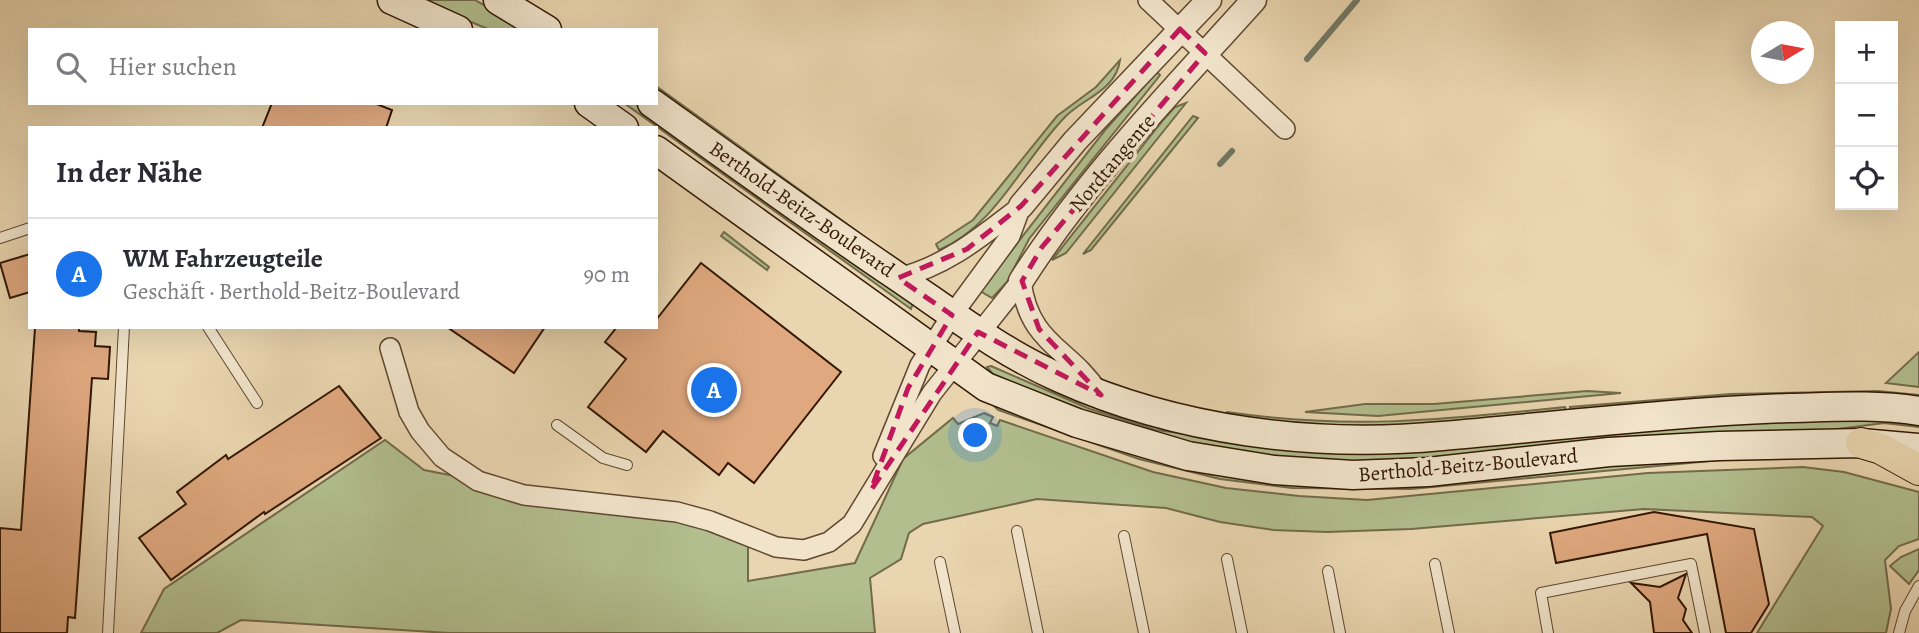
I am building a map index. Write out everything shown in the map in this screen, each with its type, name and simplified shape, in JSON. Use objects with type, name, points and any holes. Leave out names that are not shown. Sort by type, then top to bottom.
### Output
[{"type":"main road","points":[[392,0],[454,28]]},
{"type":"main road","points":[[498,0],[544,28]]},
{"type":"main road","points":[[592,105],[621,126]]},
{"type":"main road","name":"Berthold-Beitz-Boulevard","points":[[655,105],[898,278],[1034,366],[1110,398],[1214,425],[1287,436],[1353,440],[1432,437],[1713,411],[1863,407],[1919,411]]},
{"type":"main road","name":"Berthold-Beitz-Boulevard","points":[[658,151],[941,357],[1003,395],[1094,429],[1188,456],[1293,472],[1392,474],[1622,452],[1719,446],[1861,443],[1919,448]]},
{"type":"main road","points":[[1861,443],[1890,453],[1919,470]]},
{"type":"street","points":[[1148,0],[1285,129]]},
{"type":"street","name":"Nordtangente","points":[[898,278],[967,249],[1021,206],[1075,141],[1209,0]]},
{"type":"street","name":"Nordtangente","points":[[978,332],[1021,281],[1042,247],[1205,53],[1254,0]]},
{"type":"street","name":"Nordtangente","points":[[952,315],[1010,236],[1021,206]]},
{"type":"street","points":[[1021,281],[1023,298],[1034,323],[1046,339],[1110,398]]},
{"type":"street","points":[[390,348],[409,412],[426,440],[459,470],[508,492],[677,512],[710,521],[766,544],[797,551],[822,545],[843,533],[857,517],[941,357],[952,315]]},
{"type":"street","points":[[871,490],[908,388],[941,357],[978,332]]},
{"type":"lane","points":[[0,238],[28,229]]},
{"type":"lane","points":[[108,633],[124,329]]},
{"type":"lane","points":[[209,329],[257,403]]},
{"type":"lane","points":[[557,425],[603,458],[628,465]]},
{"type":"lane","points":[[1017,531],[1038,633]]},
{"type":"lane","points":[[1124,536],[1144,633]]},
{"type":"lane","points":[[1227,559],[1242,633]]},
{"type":"lane","points":[[940,562],[955,633]]},
{"type":"lane","points":[[1435,564],[1449,633]]},
{"type":"lane","points":[[1548,633],[1541,593],[1691,564],[1706,633]]},
{"type":"lane","points":[[1328,571],[1340,633]]},
{"type":"lane","points":[[1899,633],[1905,611],[1919,586]]},
{"type":"highlighted area","points":[[1180,29],[1205,53],[1042,247],[1022,281],[1039,329],[1101,395],[978,332],[871,490],[908,388],[952,315],[898,278],[967,249],[1021,206]]},
{"type":"green space","points":[[419,0],[475,0],[524,28],[485,28]]},
{"type":"green space","points":[[1120,60],[1117,71],[1106,87],[1065,117],[993,209],[959,239],[939,250],[936,244],[973,220],[1057,116],[1096,87]]},
{"type":"green space","points":[[1157,72],[1160,75],[1157,79],[1029,239],[1007,282],[992,298],[980,291],[1106,129]]},
{"type":"green space","points":[[658,87],[858,232],[862,237],[658,94]]},
{"type":"green space","points":[[1186,103],[1066,253],[1052,260],[1164,119],[1175,107]]},
{"type":"green space","points":[[627,105],[638,105],[913,303],[911,309],[658,126]]},
{"type":"green space","points":[[1193,116],[1198,118],[1091,250],[1083,254]]},
{"type":"green space","points":[[724,232],[769,267],[767,270],[721,236]]},
{"type":"green space","points":[[1919,352],[1919,387],[1886,383]]},
{"type":"green space","points":[[991,366],[1090,409],[1156,430],[1301,448],[1845,418],[1919,421],[1919,427],[1884,423],[1800,434],[1390,464],[1270,459],[1146,434],[998,380],[987,367]]},
{"type":"green space","points":[[1587,391],[1621,393],[1378,416],[1305,412],[1365,404],[1434,404]]},
{"type":"green space","points":[[1878,391],[1919,395],[1919,400],[1571,412],[1570,407],[1731,394]]},
{"type":"green space","points":[[994,403],[1162,460],[1561,468],[1732,459],[1411,489],[1292,488],[1220,479],[1139,459],[998,410]]},
{"type":"green space","points":[[1565,407],[1566,412],[1353,429],[1224,416],[1227,412],[1314,421],[1396,421]]},
{"type":"green space","points":[[984,413],[993,417],[990,423],[997,426],[1000,420],[1153,472],[1226,488],[1299,496],[1367,500],[1648,473],[1803,467],[1844,472],[1919,492],[1919,539],[1899,546],[1885,560],[1891,609],[1886,633],[1757,633],[1823,526],[1812,517],[1644,509],[1411,529],[1327,532],[1273,530],[1220,522],[1166,508],[1037,499],[923,524],[909,533],[901,559],[870,578],[875,633],[449,633],[241,620],[217,633],[141,633],[164,589],[385,440],[424,470],[695,523],[748,544],[748,581],[855,563],[903,459],[953,418],[958,424]]},
{"type":"green space","points":[[1919,549],[1919,570],[1909,584],[1890,566],[1901,557]]},
{"type":"building","points":[[271,105],[379,105],[392,110],[387,126],[263,126]]},
{"type":"building","points":[[28,255],[28,293],[10,298],[0,263]]},
{"type":"building","points":[[701,263],[841,372],[754,483],[728,463],[719,475],[663,431],[646,452],[588,407],[626,359],[605,342],[615,329],[658,329],[658,317]]},
{"type":"building","points":[[35,329],[79,329],[96,332],[95,346],[110,347],[108,379],[92,378],[75,618],[68,617],[67,633],[0,633],[0,528],[21,530]]},
{"type":"building","points":[[450,329],[544,329],[514,373]]},
{"type":"building","points":[[339,386],[381,438],[265,514],[264,512],[171,580],[139,538],[186,504],[177,492],[226,455],[228,459]]},
{"type":"building","points":[[1654,512],[1754,529],[1769,604],[1751,633],[1726,633],[1707,534],[1556,563],[1550,533]]},
{"type":"building","points":[[1686,574],[1678,598],[1686,609],[1683,620],[1692,633],[1654,633],[1650,602],[1631,583],[1660,587]]},
{"type":"waterway","points":[[1307,59],[1357,0]]},
{"type":"waterway","points":[[1220,164],[1232,151]]},
{"type":"place","name":"WM Fahrzeugteile","points":[[714,390]]}]
